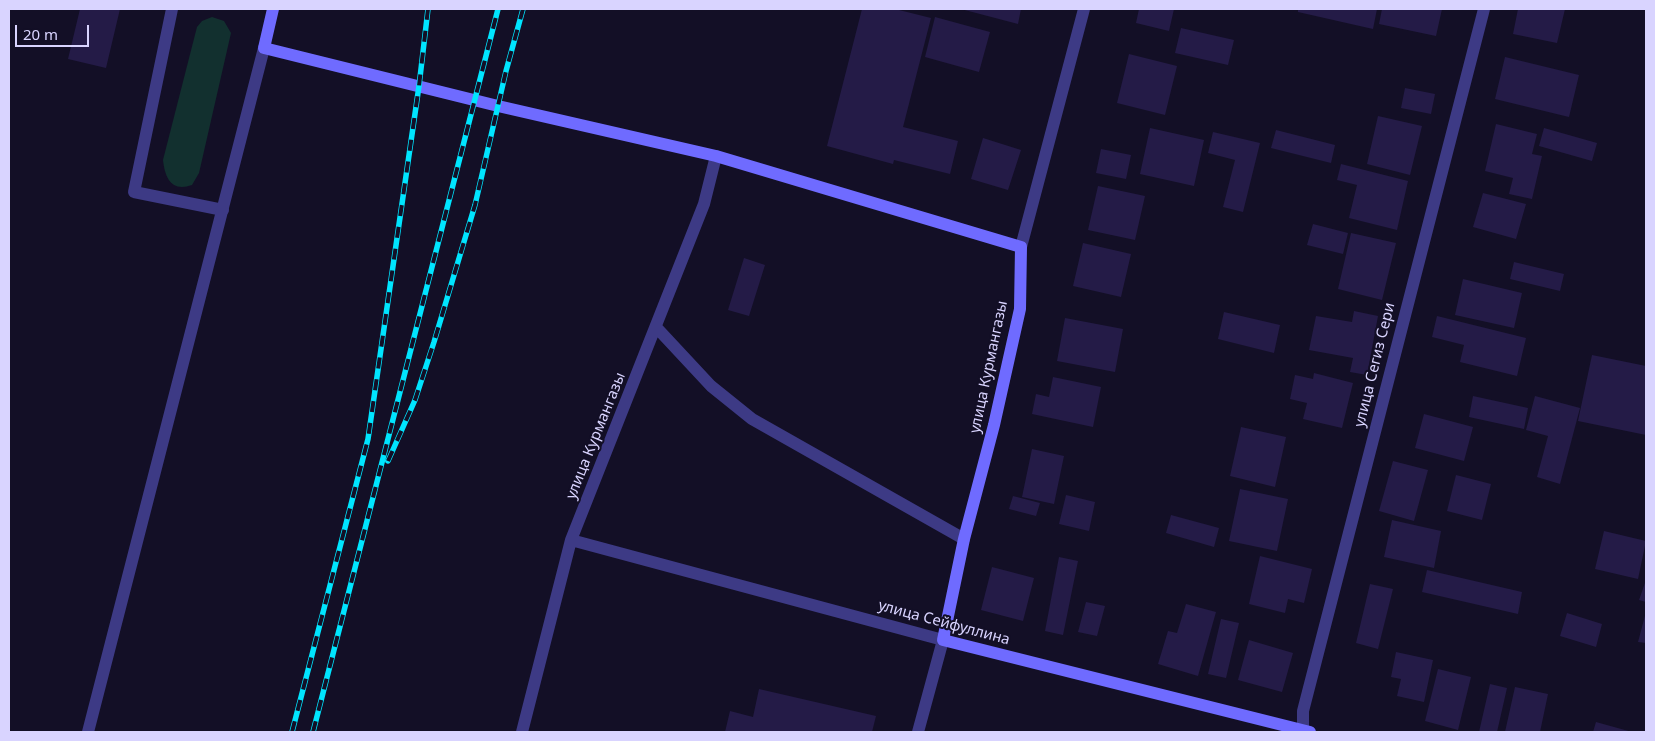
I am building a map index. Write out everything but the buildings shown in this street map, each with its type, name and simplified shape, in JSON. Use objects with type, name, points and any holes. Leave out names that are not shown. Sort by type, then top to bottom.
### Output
[{"type":"main road","points":[[273,9],[264,48],[474,100],[716,156],[1021,247]]},
{"type":"main road","name":"улица Курмангазы","points":[[943,640],[964,539],[994,425],[1020,309],[1021,247]]},
{"type":"main road","name":"улица Сейфуллина","points":[[943,640],[1306,732]]},
{"type":"street","points":[[172,9],[134,192],[222,210]]},
{"type":"street","name":"улица Курмангазы","points":[[1021,247],[1084,9]]},
{"type":"street","name":"улица Сегиз Сери","points":[[1306,732],[1303,711],[1484,9]]},
{"type":"street","points":[[88,732],[264,48]]},
{"type":"street","name":"улица Курмангазы","points":[[522,732],[571,540],[704,204],[716,156]]},
{"type":"street","points":[[656,327],[711,386],[752,419],[964,539]]},
{"type":"street","name":"улица Сейфуллина","points":[[571,540],[943,640]]},
{"type":"street","name":"улица Курмангазы","points":[[918,732],[943,640]]},
{"type":"green space","points":[[212,17],[224,21],[231,33],[199,173],[192,185],[179,187],[168,178],[163,160],[197,27],[202,21]]},
{"type":"railway","points":[[292,732],[368,439],[419,86],[428,9]]},
{"type":"railway","points":[[313,732],[498,9]]},
{"type":"railway","points":[[388,461],[415,400],[475,205],[506,71],[523,9]]}]
